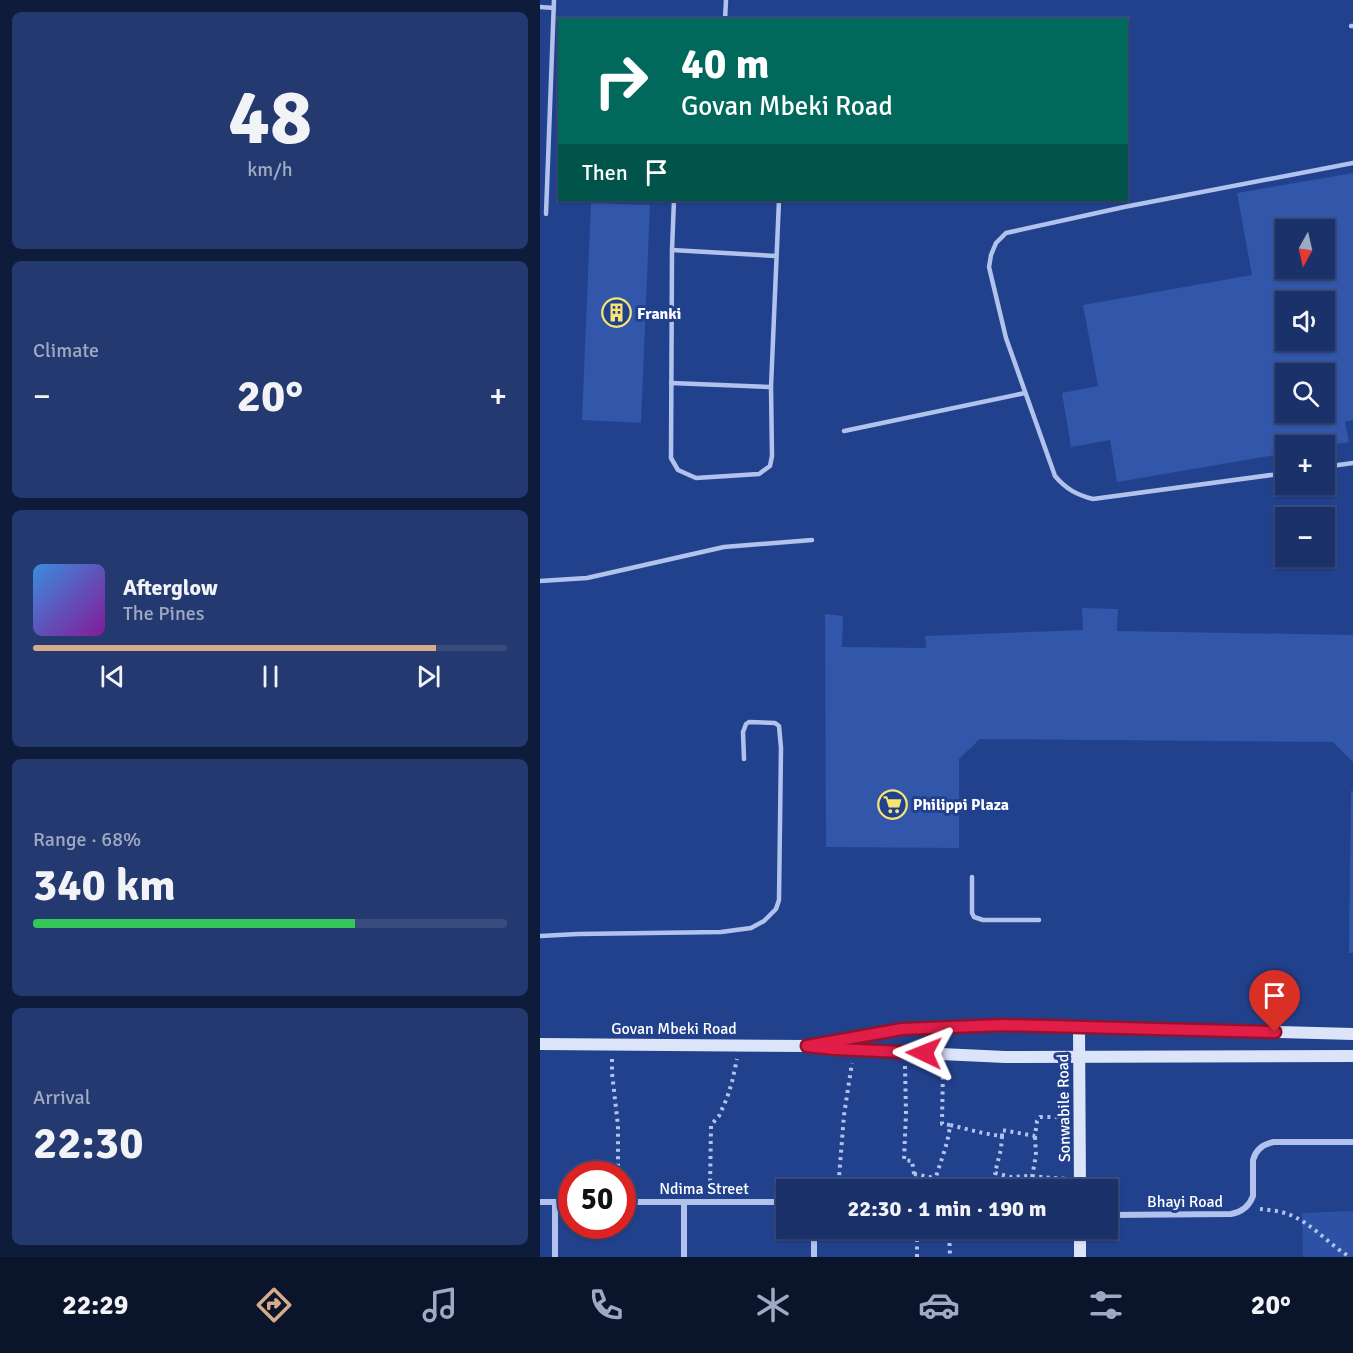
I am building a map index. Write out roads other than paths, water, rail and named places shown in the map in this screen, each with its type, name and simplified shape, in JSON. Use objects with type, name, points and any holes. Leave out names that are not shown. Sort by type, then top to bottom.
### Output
[{"type":"main road","name":"Govan Mbeki Road","points":[[807,1046],[902,1029],[1003,1025],[1353,1034]]},
{"type":"main road","name":"Sonwabile Road","points":[[1079,1027],[1080,1179]]},
{"type":"main road","name":"Govan Mbeki Road","points":[[540,1044],[807,1046],[1005,1057],[1353,1056]]},
{"type":"main road","points":[[1080,1239],[1080,1257]]},
{"type":"street","name":"Bhayi Road","points":[[1118,1215],[1231,1214],[1243,1211],[1253,1196],[1253,1160],[1262,1146],[1274,1142],[1353,1142]]},
{"type":"street","points":[[540,1202],[555,1202],[555,1257]]},
{"type":"street","name":"Ndima Street","points":[[636,1202],[776,1202]]},
{"type":"street","points":[[684,1202],[684,1257]]},
{"type":"street","points":[[814,1239],[814,1257]]},
{"type":"lane","points":[[546,214],[554,0]]},
{"type":"lane","points":[[725,18],[726,0]]},
{"type":"lane","points":[[540,7],[554,8]]},
{"type":"lane","points":[[540,127],[549,127]]},
{"type":"lane","points":[[1275,475],[1093,499],[1077,495],[1063,486],[1055,476],[1006,338],[989,267],[991,255],[996,243],[1006,233],[1124,207],[1353,163]]},
{"type":"lane","points":[[674,201],[671,458],[678,470],[696,478],[759,474],[770,466],[779,201]]},
{"type":"lane","points":[[672,250],[776,256]]},
{"type":"lane","points":[[671,383],[771,387]]},
{"type":"lane","points":[[844,431],[1025,393]]},
{"type":"lane","points":[[1335,465],[1353,463]]},
{"type":"lane","points":[[540,581],[595,576],[724,547],[812,540]]},
{"type":"lane","points":[[540,936],[720,932],[751,927],[764,921],[776,909],[779,900],[781,748],[779,726],[775,723],[746,724],[743,732],[744,759]]},
{"type":"lane","points":[[972,877],[974,917],[983,920],[1039,920]]},
{"type":"place","name":"Franki","points":[[616,313]]},
{"type":"place","name":"Philippi Plaza","points":[[892,804]]}]
